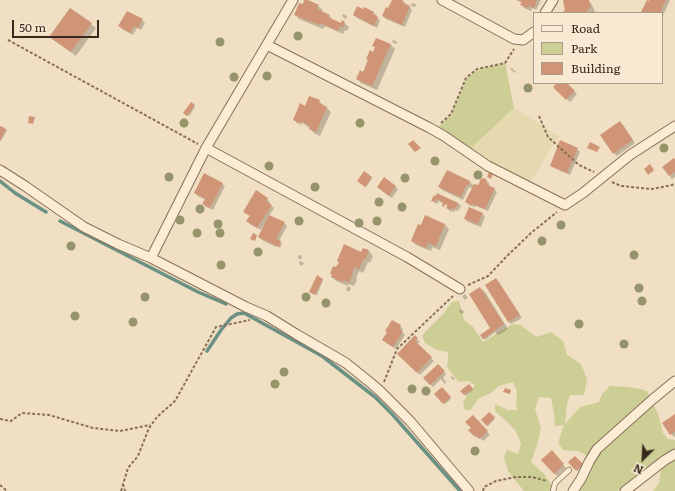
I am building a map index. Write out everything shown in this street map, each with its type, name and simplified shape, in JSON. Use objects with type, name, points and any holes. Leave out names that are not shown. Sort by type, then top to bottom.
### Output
[{"type":"street","points":[[151,258],[206,148],[293,0]]},
{"type":"street","points":[[442,0],[514,39],[523,40],[533,33]]},
{"type":"street","points":[[546,12],[552,0]]},
{"type":"street","points":[[267,45],[430,128],[488,166],[565,205],[604,177],[630,155],[674,126]]},
{"type":"street","points":[[206,148],[407,257],[460,289]]},
{"type":"street","points":[[0,170],[84,227],[151,258],[246,307],[267,316],[346,363],[380,391],[410,421],[469,491]]},
{"type":"street","points":[[573,491],[597,449],[675,381]]},
{"type":"street","points":[[624,491],[675,454]]},
{"type":"lane","points":[[553,491],[555,483],[569,470]]},
{"type":"path","points":[[8,40],[206,148]]},
{"type":"path","points":[[430,128],[436,128],[451,114],[466,78],[477,69],[505,63],[517,45],[523,40]]},
{"type":"path","points":[[539,116],[548,137],[579,165],[621,186],[652,189],[675,184]]},
{"type":"path","points":[[121,491],[128,468],[138,456],[149,428],[157,417],[175,401],[216,327],[267,316]]},
{"type":"path","points":[[0,420],[11,421],[22,412],[49,415],[93,428],[120,431],[152,425]]},
{"type":"path","points":[[483,491],[484,487],[496,481],[516,477],[532,477],[555,483]]},
{"type":"path","points":[[123,483],[125,491]]},
{"type":"path","points":[[0,485],[7,491]]},
{"type":"shaded area","points":[[514,108],[559,136],[531,181],[507,171],[470,149]]},
{"type":"green space","points":[[505,63],[514,108],[470,149],[437,128],[451,115],[467,78],[477,70]]},
{"type":"green space","points":[[459,301],[464,320],[473,327],[483,342],[513,324],[521,325],[536,337],[551,332],[563,341],[567,355],[581,364],[587,379],[584,395],[570,395],[567,404],[565,424],[580,407],[599,402],[602,394],[610,386],[628,387],[647,391],[658,414],[663,433],[668,439],[675,440],[675,491],[653,491],[659,483],[663,456],[618,491],[578,491],[587,456],[578,451],[563,450],[558,443],[564,425],[555,426],[551,398],[539,397],[535,409],[541,428],[531,462],[544,474],[556,491],[524,491],[508,471],[504,457],[507,450],[518,454],[521,443],[515,430],[495,411],[495,404],[508,410],[517,410],[517,392],[513,382],[499,386],[491,393],[478,399],[471,410],[465,410],[463,402],[475,385],[469,381],[459,382],[447,367],[448,352],[437,350],[425,343],[422,336],[452,302]]},
{"type":"building","points":[[304,0],[308,0],[319,5],[317,9],[330,15],[328,17],[341,23],[342,20],[345,22],[343,28],[340,26],[338,31],[320,23],[319,25],[294,15],[299,3],[303,4]]},
{"type":"building","points":[[392,0],[403,0],[402,2],[410,6],[402,25],[382,16],[386,7],[388,8]]},
{"type":"building","points":[[516,0],[537,0],[534,8],[529,6],[528,8],[520,5],[522,2]]},
{"type":"building","points":[[563,0],[589,0],[591,7],[586,12],[563,12],[565,10]]},
{"type":"building","points":[[647,0],[666,0],[660,12],[641,12]]},
{"type":"building","points":[[357,6],[363,9],[364,7],[374,12],[373,14],[378,17],[374,26],[353,15]]},
{"type":"building","points":[[70,8],[92,23],[71,52],[49,37]]},
{"type":"building","points":[[127,11],[143,19],[138,28],[134,26],[130,33],[118,26]]},
{"type":"building","points":[[376,38],[391,44],[372,86],[356,79],[360,70],[363,72],[370,50],[373,52],[375,47],[372,46]]},
{"type":"building","points":[[556,84],[568,84],[575,91],[566,100],[553,87]]},
{"type":"building","points":[[309,96],[320,100],[319,103],[327,107],[316,132],[309,129],[310,126],[293,120],[300,103],[305,106]]},
{"type":"building","points":[[191,102],[195,105],[187,116],[183,113]]},
{"type":"building","points":[[29,116],[35,117],[33,124],[28,123]]},
{"type":"building","points":[[620,121],[633,140],[613,154],[600,135]]},
{"type":"building","points":[[1,126],[6,129],[0,141],[0,127]]},
{"type":"building","points":[[413,140],[421,148],[415,152],[408,144]]},
{"type":"building","points":[[560,140],[578,148],[567,173],[550,166]]},
{"type":"building","points":[[590,142],[600,147],[597,152],[587,148]]},
{"type":"building","points":[[674,158],[675,172],[669,176],[662,167]]},
{"type":"building","points":[[650,164],[654,170],[648,175],[644,169]]},
{"type":"building","points":[[447,170],[470,181],[468,186],[466,185],[461,197],[438,187]]},
{"type":"building","points":[[490,170],[494,172],[491,179],[487,177]]},
{"type":"building","points":[[364,171],[372,177],[365,187],[357,181]]},
{"type":"building","points":[[204,173],[223,183],[210,208],[202,204],[205,199],[194,193]]},
{"type":"building","points":[[384,177],[396,186],[389,196],[377,187]]},
{"type":"building","points":[[483,178],[486,179],[487,185],[495,188],[485,209],[465,202],[474,184],[478,185],[480,180]]},
{"type":"building","points":[[256,190],[268,198],[266,201],[272,205],[257,228],[246,221],[250,216],[243,212]]},
{"type":"building","points":[[437,193],[458,203],[455,209],[452,208],[451,210],[446,208],[448,205],[445,204],[444,207],[442,206],[443,202],[436,199],[435,202],[431,201]]},
{"type":"building","points":[[469,207],[483,213],[478,224],[464,219]]},
{"type":"building","points":[[269,215],[285,222],[276,239],[281,241],[279,247],[258,237]]},
{"type":"building","points":[[425,215],[445,224],[436,246],[428,243],[426,248],[411,241],[418,224],[421,225]]},
{"type":"building","points":[[253,233],[257,235],[255,241],[250,239]]},
{"type":"building","points":[[344,244],[361,252],[363,248],[369,250],[366,259],[364,258],[359,269],[354,267],[349,283],[344,280],[343,282],[331,277],[332,274],[330,274],[333,266],[336,267],[339,262],[337,261]]},
{"type":"building","points":[[317,275],[323,279],[315,295],[309,292]]},
{"type":"building","points":[[496,278],[520,315],[508,322],[485,285]]},
{"type":"building","points":[[480,287],[504,324],[483,339],[480,335],[490,328],[469,294]]},
{"type":"building","points":[[392,320],[401,325],[399,329],[403,331],[393,347],[382,340],[387,332],[385,331]]},
{"type":"building","points":[[415,335],[418,338],[415,341],[432,357],[417,373],[397,354]]},
{"type":"building","points":[[438,364],[445,371],[430,385],[423,378]]},
{"type":"building","points":[[469,384],[473,389],[464,395],[460,391]]},
{"type":"building","points":[[442,387],[451,397],[443,404],[434,394]]},
{"type":"building","points":[[505,388],[511,390],[510,394],[503,392]]},
{"type":"building","points":[[489,412],[495,417],[487,426],[481,420]]},
{"type":"building","points":[[675,414],[675,432],[670,435],[662,423]]},
{"type":"building","points":[[473,415],[488,431],[479,439],[468,430],[471,428],[465,422]]},
{"type":"building","points":[[552,450],[564,464],[554,474],[541,460]]},
{"type":"building","points":[[575,456],[583,464],[576,471],[568,462]]},
{"type":"waterway","points":[[0,181],[15,193],[46,212]]},
{"type":"waterway","points":[[60,221],[198,292],[226,304]]},
{"type":"waterway","points":[[207,351],[231,318],[237,314],[244,313],[322,356],[375,397],[392,414],[460,491]]}]
